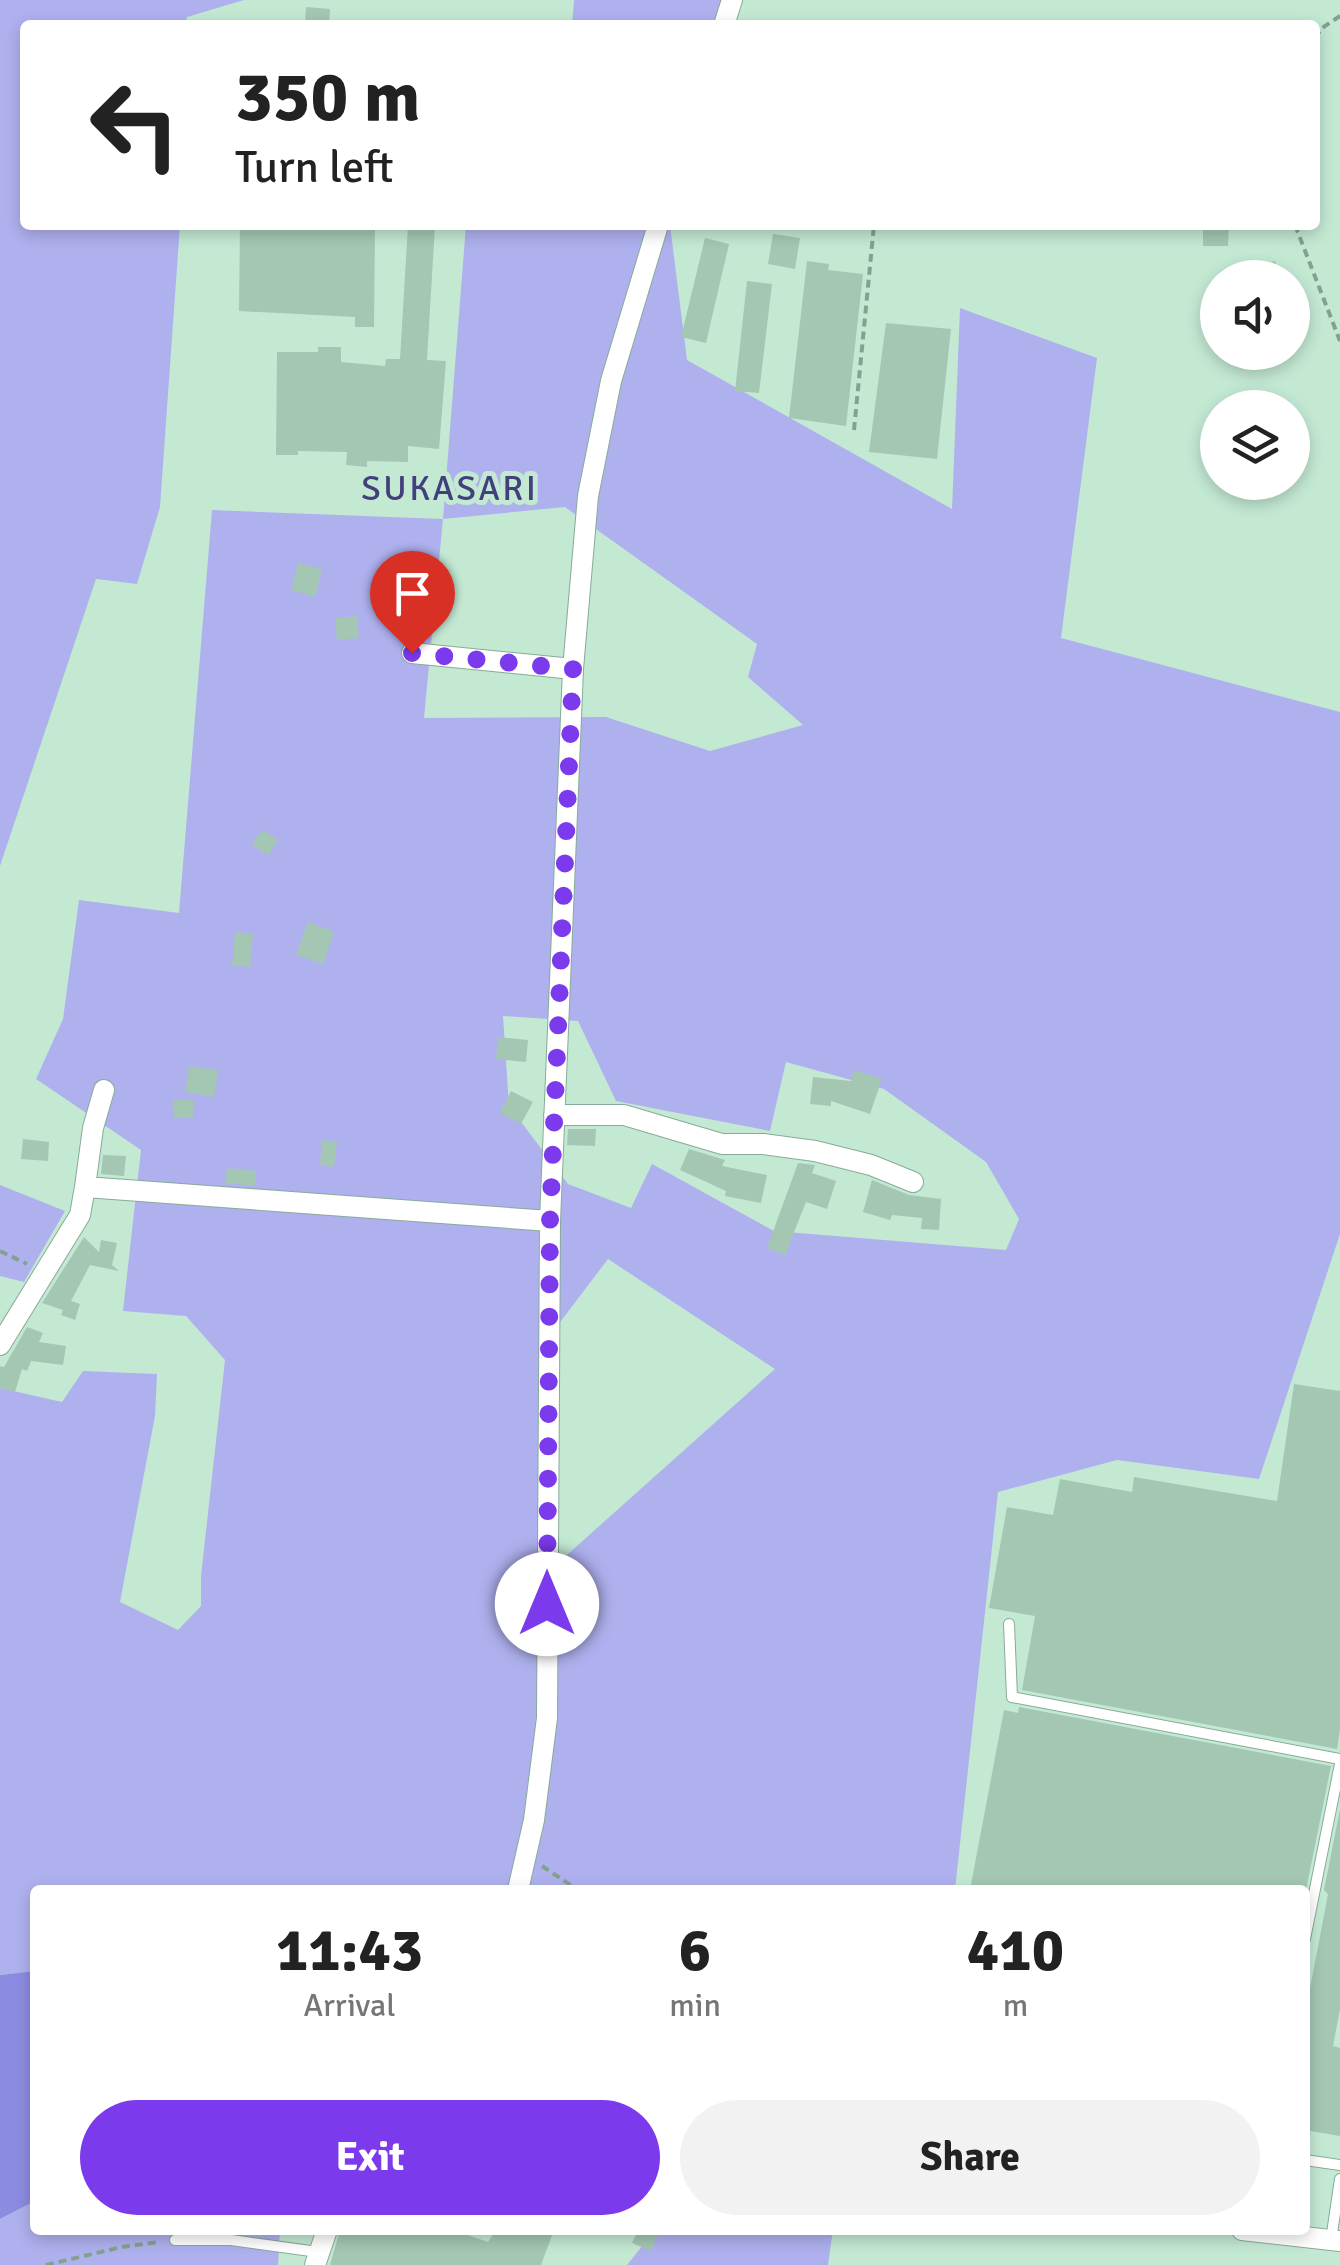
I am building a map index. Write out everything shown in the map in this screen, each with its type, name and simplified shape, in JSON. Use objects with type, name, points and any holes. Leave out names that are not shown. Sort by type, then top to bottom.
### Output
[{"type":"street","points":[[519,1885],[534,1820],[546,1718],[550,1221],[573,669],[588,496],[611,381],[656,230]]},
{"type":"street","points":[[412,653],[573,669]]},
{"type":"street","points":[[0,1345],[80,1214],[92,1128],[104,1090]]},
{"type":"street","points":[[554,1115],[624,1114],[722,1144],[764,1144],[815,1151],[872,1165],[913,1182]]},
{"type":"street","points":[[85,1188],[550,1221]]},
{"type":"street","points":[[1285,2235],[1336,2241]]},
{"type":"lane","points":[[1009,1624],[1012,1697],[1340,1762],[1310,1914]]},
{"type":"lane","points":[[1310,2161],[1340,2164]]},
{"type":"lane","points":[[1336,2241],[1340,2178]]},
{"type":"lane","points":[[175,2240],[230,2240],[316,2258]]},
{"type":"path","points":[[1320,31],[1340,16]]},
{"type":"path","points":[[854,430],[874,230]]},
{"type":"path","points":[[1297,230],[1340,341]]},
{"type":"path","points":[[0,1251],[46,1273]]},
{"type":"path","points":[[526,1854],[571,1885]]},
{"type":"path","points":[[46,2265],[122,2246],[175,2240]]},
{"type":"shaded area","points":[[0,0],[244,0],[187,20],[20,20],[20,230],[180,230],[160,507],[137,584],[96,579],[0,866]]},
{"type":"shaded area","points":[[574,0],[726,0],[719,20],[572,20]]},
{"type":"shaded area","points":[[466,230],[671,230],[687,360],[952,509],[960,308],[1097,358],[1061,638],[1340,712],[1340,1234],[1259,1479],[1117,1460],[998,1492],[956,1885],[30,1885],[30,1972],[0,1975],[0,1388],[62,1402],[83,1371],[157,1374],[155,1416],[120,1602],[178,1630],[201,1606],[225,1360],[186,1316],[123,1311],[141,1150],[36,1079],[63,1019],[79,900],[179,913],[212,510],[443,519]],"holes":[[[565,507],[757,644],[748,677],[803,725],[710,751],[606,717],[424,718],[443,519]],[[503,1016],[578,1021],[616,1101],[770,1131],[786,1062],[884,1089],[986,1162],[1019,1219],[1006,1250],[774,1231],[652,1164],[631,1208],[568,1184],[509,1106]],[[608,1259],[775,1369],[559,1562],[542,1346]]]},
{"type":"shaded area","points":[[0,1185],[65,1211],[24,1282],[0,1276]]},
{"type":"shaded area","points":[[30,1972],[30,2204],[0,2219],[0,1975]]},
{"type":"shaded area","points":[[30,2204],[30,2235],[280,2235],[278,2265],[0,2265],[0,2219]]},
{"type":"shaded area","points":[[651,2235],[832,2235],[828,2265],[627,2265]]},
{"type":"building","points":[[306,7],[330,9],[329,20],[305,20]]},
{"type":"building","points":[[240,230],[375,230],[374,327],[355,327],[355,317],[239,311]]},
{"type":"building","points":[[408,230],[435,230],[427,360],[446,361],[439,449],[408,446],[408,462],[367,461],[367,467],[346,465],[347,452],[298,451],[298,455],[276,455],[277,352],[318,352],[318,347],[341,347],[341,362],[385,366],[386,359],[400,359]]},
{"type":"building","points":[[1203,230],[1229,230],[1228,246],[1203,246]]},
{"type":"building","points":[[773,234],[800,238],[795,269],[768,264]]},
{"type":"building","points":[[705,238],[729,244],[706,343],[681,337]]},
{"type":"building","points":[[807,261],[829,264],[828,270],[863,274],[846,426],[789,418]]},
{"type":"building","points":[[747,281],[772,284],[759,393],[735,391]]},
{"type":"building","points":[[886,323],[951,329],[937,459],[869,452]]},
{"type":"building","points":[[401,558],[430,560],[428,582],[400,580]]},
{"type":"building","points":[[298,563],[322,569],[315,597],[291,590]]},
{"type":"building","points":[[357,616],[359,638],[337,640],[335,618]]},
{"type":"building","points":[[262,830],[278,840],[268,855],[252,845]]},
{"type":"building","points":[[308,922],[334,932],[323,964],[296,955]]},
{"type":"building","points":[[235,932],[253,934],[250,967],[232,965]]},
{"type":"building","points":[[498,1037],[528,1040],[526,1062],[496,1059]]},
{"type":"building","points":[[189,1066],[218,1070],[214,1097],[185,1092]]},
{"type":"building","points":[[854,1070],[882,1079],[870,1114],[831,1101],[831,1106],[810,1104],[813,1077],[851,1081]]},
{"type":"building","points":[[511,1091],[533,1102],[521,1124],[500,1113]]},
{"type":"building","points":[[174,1100],[193,1100],[193,1118],[174,1118]]},
{"type":"building","points":[[568,1129],[596,1129],[595,1146],[567,1145]]},
{"type":"building","points":[[23,1139],[49,1142],[48,1161],[21,1159]]},
{"type":"building","points":[[322,1140],[337,1142],[334,1167],[320,1165]]},
{"type":"building","points":[[689,1149],[725,1160],[722,1166],[767,1175],[761,1203],[725,1196],[726,1191],[680,1170]]},
{"type":"building","points":[[103,1155],[126,1156],[124,1176],[101,1174]]},
{"type":"building","points":[[798,1163],[815,1165],[812,1173],[836,1181],[827,1209],[806,1202],[785,1255],[767,1248]]},
{"type":"building","points":[[227,1168],[256,1171],[255,1186],[225,1183]]},
{"type":"building","points":[[872,1180],[909,1195],[941,1199],[939,1230],[921,1229],[922,1218],[892,1215],[890,1220],[863,1212]]},
{"type":"building","points":[[84,1237],[99,1252],[101,1240],[117,1243],[112,1265],[119,1271],[90,1265],[71,1301],[80,1304],[75,1320],[61,1315],[63,1310],[42,1303]]},
{"type":"building","points":[[27,1327],[43,1333],[39,1342],[66,1346],[63,1365],[31,1361],[27,1371],[22,1369],[15,1392],[0,1388],[0,1366],[4,1367]]},
{"type":"building","points":[[1294,1384],[1340,1391],[1337,1749],[1022,1690],[1035,1616],[989,1608],[1007,1507],[1053,1515],[1060,1479],[1132,1492],[1134,1477],[1277,1501]]},
{"type":"building","points":[[1019,1707],[1331,1766],[1307,1885],[971,1885],[1004,1710],[1018,1713]]},
{"type":"building","points":[[1340,1809],[1340,2009],[1333,2046],[1340,2048],[1340,2136],[1310,2131],[1310,1989],[1328,1894],[1324,1890]]},
{"type":"building","points":[[339,2235],[468,2235],[488,2242],[493,2235],[552,2235],[541,2265],[330,2265]]},
{"type":"building","points":[[636,2235],[658,2235],[651,2251],[632,2243]]},
{"type":"district","name":"SUKASARI","points":[[450,488]]},
{"type":"route","points":[[412,653],[573,669],[550,1221],[547,1604]]}]
